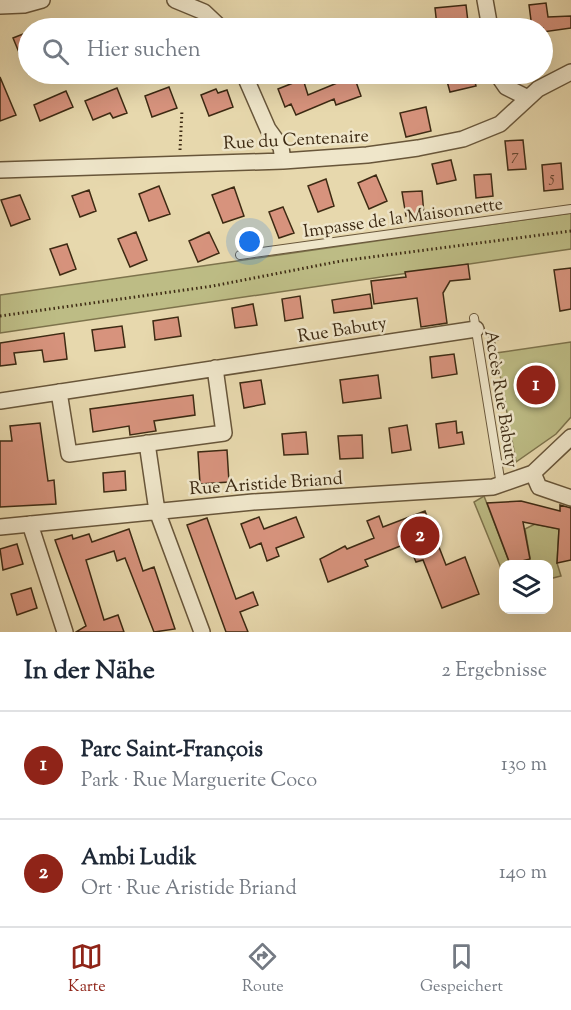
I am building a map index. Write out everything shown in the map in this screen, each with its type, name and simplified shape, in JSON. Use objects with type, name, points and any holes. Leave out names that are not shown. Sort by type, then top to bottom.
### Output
[{"type":"street","points":[[0,6],[24,5],[42,0]]},
{"type":"street","points":[[175,0],[204,12],[210,18]]},
{"type":"street","points":[[485,0],[488,18]]},
{"type":"street","name":"Rue du Centenaire","points":[[553,83],[571,72]]},
{"type":"street","points":[[248,84],[268,129],[281,147],[283,161]]},
{"type":"street","points":[[504,84],[528,98]]},
{"type":"street","name":"Rue du Centenaire","points":[[0,170],[179,165],[367,156],[462,139],[500,124],[528,98],[551,84]]},
{"type":"street","name":"Rue Babuty","points":[[0,401],[215,368],[475,323]]},
{"type":"street","points":[[59,392],[69,454],[224,433],[215,368]]},
{"type":"street","points":[[571,437],[533,473],[539,487],[571,498]]},
{"type":"street","points":[[147,443],[157,511],[202,632]]},
{"type":"street","name":"Rue Aristide Briand","points":[[0,527],[157,511],[501,485],[533,473]]},
{"type":"street","points":[[30,524],[65,632]]},
{"type":"lane","name":"Impasse de la Maisonnette","points":[[240,255],[571,209]]},
{"type":"lane","name":"Accès Rue Babuty","points":[[475,323],[501,485]]},
{"type":"path","points":[[179,165],[182,110]]},
{"type":"path","points":[[0,316],[213,286],[341,261],[571,231]]},
{"type":"shaded area","points":[[571,213],[571,249],[0,333],[0,295]]},
{"type":"shaded area","points":[[571,342],[571,417],[556,434],[516,462],[496,353]]},
{"type":"shaded area","points":[[484,496],[508,560],[499,560],[499,563],[474,502]]},
{"type":"shaded area","points":[[535,524],[559,529],[557,563],[561,576],[553,578],[553,560],[525,560],[530,558],[525,529]]},
{"type":"building","points":[[546,3],[548,17],[571,16],[571,28],[553,31],[553,18],[531,18],[529,5]]},
{"type":"building","points":[[466,5],[468,18],[436,18],[435,8]]},
{"type":"building","points":[[18,36],[18,50],[13,38]]},
{"type":"building","points":[[0,77],[16,115],[0,121]]},
{"type":"building","points":[[290,84],[305,84],[308,95],[335,84],[357,84],[361,96],[336,105],[334,99],[296,115],[291,104],[285,107],[278,89]]},
{"type":"building","points":[[448,84],[476,84],[476,86],[450,92]]},
{"type":"building","points":[[169,87],[177,108],[152,117],[145,96]]},
{"type":"building","points":[[117,88],[127,113],[113,118],[110,113],[93,120],[85,101]]},
{"type":"building","points":[[216,89],[218,93],[227,90],[233,107],[209,116],[201,95]]},
{"type":"building","points":[[66,91],[73,107],[40,121],[34,105]]},
{"type":"building","points":[[426,107],[431,131],[406,137],[400,113]]},
{"type":"building","points":[[523,140],[526,169],[508,170],[505,141]]},
{"type":"building","points":[[451,160],[456,180],[437,184],[432,164]]},
{"type":"building","points":[[561,163],[563,189],[544,191],[542,165]]},
{"type":"building","points":[[491,174],[493,196],[476,198],[474,175]]},
{"type":"building","points":[[376,175],[387,201],[369,209],[358,183]]},
{"type":"building","points":[[326,179],[334,206],[318,212],[308,186]]},
{"type":"building","points":[[159,186],[170,214],[149,221],[139,194]]},
{"type":"building","points":[[234,187],[244,216],[223,223],[212,195]]},
{"type":"building","points":[[89,190],[96,211],[80,217],[72,196]]},
{"type":"building","points":[[422,191],[424,215],[406,216],[402,192]]},
{"type":"building","points":[[20,195],[30,219],[11,226],[1,200]]},
{"type":"building","points":[[283,207],[294,233],[279,238],[269,212]]},
{"type":"building","points":[[136,232],[147,260],[130,267],[118,239]]},
{"type":"building","points":[[209,232],[219,253],[198,262],[189,241]]},
{"type":"building","points":[[67,244],[76,269],[60,275],[50,249]]},
{"type":"building","points":[[468,264],[470,279],[450,281],[443,293],[447,323],[421,327],[417,298],[374,304],[371,281],[406,277],[405,272]]},
{"type":"building","points":[[571,268],[571,309],[560,311],[554,270]]},
{"type":"building","points":[[370,294],[372,308],[334,313],[332,300]]},
{"type":"building","points":[[300,296],[303,318],[285,321],[282,299]]},
{"type":"building","points":[[253,304],[257,325],[235,328],[232,308]]},
{"type":"building","points":[[178,317],[181,336],[155,340],[153,321]]},
{"type":"building","points":[[122,326],[125,347],[95,351],[92,330]]},
{"type":"building","points":[[64,333],[67,359],[44,362],[42,350],[14,353],[16,364],[0,366],[0,343]]},
{"type":"building","points":[[454,354],[457,374],[432,378],[430,357]]},
{"type":"building","points":[[378,375],[381,398],[343,403],[340,380]]},
{"type":"building","points":[[261,380],[265,404],[244,408],[240,383]]},
{"type":"building","points":[[193,395],[195,415],[154,421],[156,431],[130,435],[129,426],[93,432],[90,409]]},
{"type":"building","points":[[456,421],[457,433],[462,432],[464,444],[439,448],[436,424]]},
{"type":"building","points":[[40,423],[48,481],[54,480],[56,504],[0,507],[0,441],[12,441],[10,426]]},
{"type":"building","points":[[407,425],[411,450],[392,453],[389,428]]},
{"type":"building","points":[[306,432],[308,454],[284,455],[282,434]]},
{"type":"building","points":[[362,435],[363,458],[340,459],[338,436]]},
{"type":"building","points":[[227,450],[229,482],[200,484],[198,452]]},
{"type":"building","points":[[125,471],[126,490],[104,492],[103,473]]},
{"type":"building","points":[[521,501],[560,511],[560,505],[571,508],[571,560],[557,563],[559,529],[523,522],[530,559],[508,560],[487,503]]},
{"type":"building","points":[[425,511],[446,565],[465,557],[479,594],[442,608],[423,560],[416,562],[408,543],[365,560],[368,566],[328,582],[320,559],[345,546],[347,549],[374,538],[367,521],[379,516],[383,527]]},
{"type":"building","points":[[259,517],[264,529],[296,517],[304,537],[276,548],[279,556],[267,561],[261,543],[250,548],[241,524]]},
{"type":"building","points":[[207,518],[236,599],[253,592],[258,605],[240,612],[248,632],[226,632],[187,525]]},
{"type":"building","points":[[129,529],[143,571],[154,567],[175,629],[154,632],[125,558],[117,561],[114,551],[86,560],[104,620],[118,615],[124,632],[76,632],[86,626],[55,540],[72,535],[73,539],[89,534],[92,542]]},
{"type":"building","points":[[17,544],[23,564],[3,570],[0,549]]},
{"type":"building","points":[[31,588],[37,608],[17,615],[11,594]]},
{"type":"place","name":"Parc Saint-François","points":[[536,385]]},
{"type":"place","name":"Ambi Ludik","points":[[420,536]]}]
